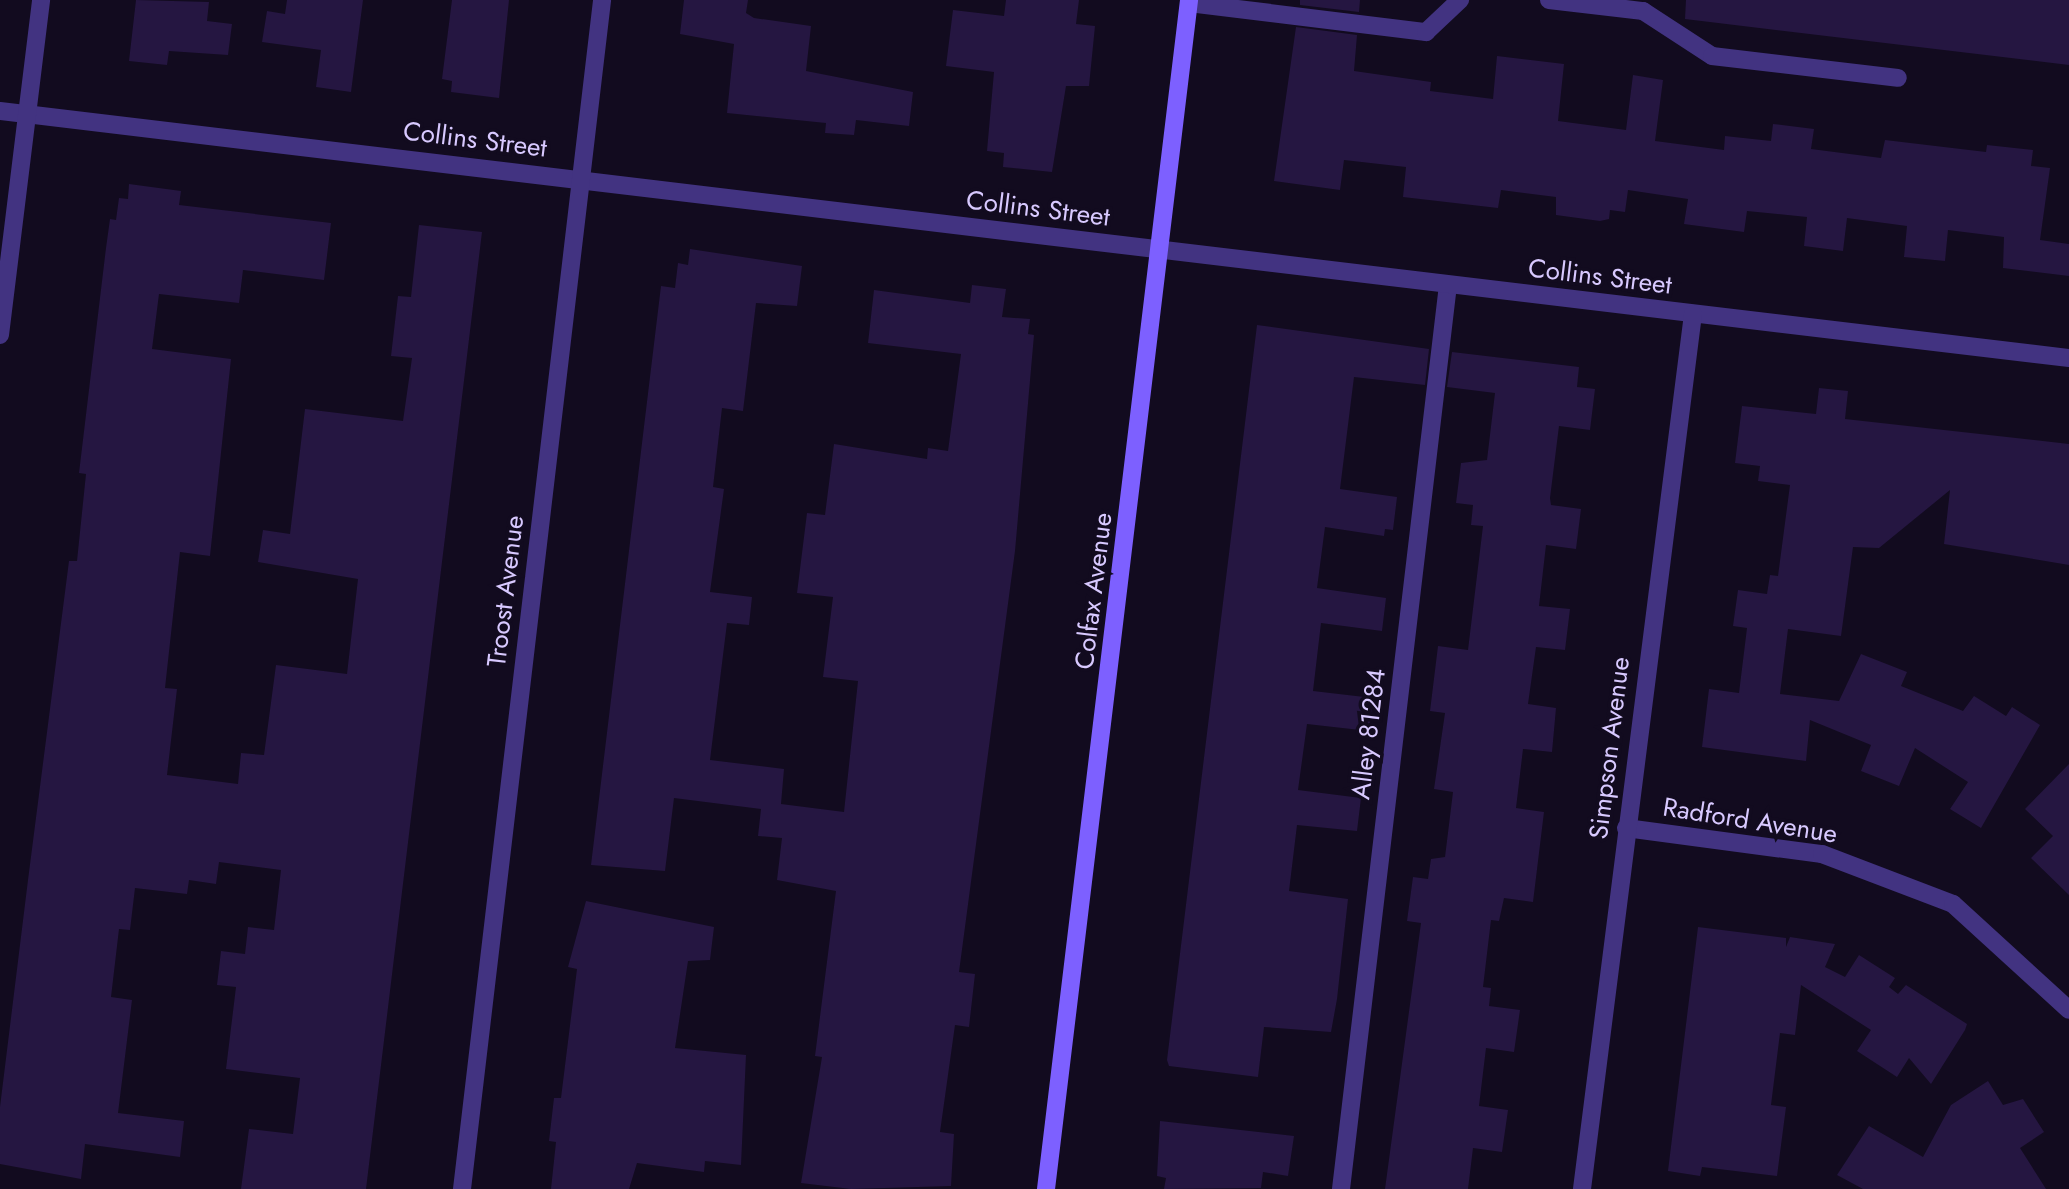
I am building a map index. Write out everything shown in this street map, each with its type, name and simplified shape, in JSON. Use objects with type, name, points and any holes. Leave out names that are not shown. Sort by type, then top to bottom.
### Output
[{"type":"main road","name":"Colfax Avenue","points":[[1046,1189],[1162,251],[1189,1]]},
{"type":"street","points":[[0,335],[41,0]]},
{"type":"street","name":"Troost Avenue","points":[[462,1189],[602,0]]},
{"type":"street","points":[[1189,1],[1426,32],[1460,0]]},
{"type":"street","points":[[1549,0],[1643,10],[1712,56],[1898,78]]},
{"type":"street","name":"Collins Street","points":[[0,111],[581,178],[1162,251],[2069,358]]},
{"type":"street","name":"Alley 81284","points":[[1341,1189],[1448,285]]},
{"type":"street","name":"Simpson Avenue","points":[[1582,1189],[1693,314]]},
{"type":"street","name":"Radford Avenue","points":[[1626,828],[1822,854],[1953,904],[2069,1010]]},
{"type":"building","points":[[136,0],[209,2],[207,21],[232,24],[228,55],[169,51],[167,65],[129,61]]},
{"type":"building","points":[[287,0],[363,0],[351,92],[316,87],[321,50],[262,42],[267,11],[285,14]]},
{"type":"building","points":[[452,0],[509,0],[499,98],[451,92],[452,81],[442,79]]},
{"type":"building","points":[[684,0],[748,0],[746,13],[754,18],[811,26],[806,71],[913,92],[909,126],[856,120],[854,135],[825,133],[826,123],[727,113],[734,44],[680,34]]},
{"type":"building","points":[[1006,0],[1079,0],[1076,24],[1095,26],[1089,86],[1066,86],[1052,172],[1003,167],[1004,153],[987,151],[994,72],[946,66],[953,10],[1004,16]]},
{"type":"building","points":[[1300,0],[1360,0],[1359,12],[1300,5]]},
{"type":"building","points":[[1686,0],[2069,0],[2069,65],[1685,19]]},
{"type":"building","points":[[1296,27],[1357,35],[1354,71],[1431,82],[1430,91],[1493,99],[1497,56],[1564,64],[1558,121],[1626,130],[1633,75],[1663,80],[1655,141],[1724,150],[1725,136],[1771,141],[1773,124],[1814,129],[1811,149],[1881,158],[1885,140],[1986,152],[1987,145],[2033,150],[2031,166],[2050,168],[2040,240],[2069,244],[2069,276],[2003,268],[2004,237],[1948,230],[1945,261],[1904,257],[1907,226],[1847,218],[1843,251],[1804,246],[1807,217],[1747,211],[1744,232],[1684,224],[1688,199],[1628,190],[1625,212],[1610,210],[1609,219],[1600,221],[1556,215],[1556,197],[1501,190],[1498,208],[1403,197],[1406,167],[1344,160],[1340,190],[1274,181]]},
{"type":"building","points":[[129,184],[181,191],[179,205],[331,223],[324,280],[243,270],[239,303],[159,294],[152,349],[231,359],[210,556],[180,552],[165,688],[177,689],[167,775],[238,784],[241,753],[264,755],[276,665],[347,674],[358,579],[258,562],[263,530],[290,534],[305,409],[403,421],[412,358],[391,356],[398,296],[411,297],[419,225],[482,232],[366,1189],[241,1189],[249,1129],[293,1134],[300,1078],[226,1069],[236,987],[217,985],[221,951],[245,954],[248,927],[274,930],[281,870],[219,862],[216,884],[189,880],[187,894],[135,888],[130,930],[119,929],[111,997],[132,1000],[118,1113],[184,1121],[180,1157],[85,1144],[81,1179],[0,1164],[0,1107],[28,880],[69,561],[77,561],[86,474],[79,473],[106,248],[110,219],[116,220],[119,198],[128,199]]},
{"type":"building","points":[[690,249],[802,266],[797,306],[756,303],[743,411],[722,408],[713,487],[724,489],[710,592],[752,597],[749,625],[727,623],[710,760],[784,769],[781,804],[844,812],[858,681],[823,677],[833,597],[797,593],[807,513],[825,515],[834,444],[927,459],[928,448],[948,451],[961,354],[868,343],[874,290],[970,303],[972,285],[1006,289],[1002,317],[1030,319],[1028,334],[1034,335],[1015,551],[959,972],[975,974],[969,1027],[955,1025],[940,1132],[954,1134],[951,1186],[851,1189],[801,1183],[822,1057],[815,1056],[836,891],[777,880],[782,838],[758,836],[761,809],[674,798],[665,871],[591,865],[661,286],[675,288],[678,263],[688,265]]},
{"type":"building","points":[[1257,325],[1429,349],[1425,385],[1354,377],[1340,489],[1397,497],[1393,530],[1385,529],[1384,536],[1325,527],[1317,588],[1386,598],[1382,631],[1321,623],[1313,691],[1373,698],[1369,731],[1307,724],[1298,790],[1361,798],[1357,831],[1297,825],[1289,891],[1348,899],[1337,999],[1331,1032],[1264,1027],[1258,1077],[1169,1066],[1167,1060]]},
{"type":"building","points":[[1452,352],[1579,367],[1577,387],[1595,389],[1590,430],[1559,426],[1550,498],[1551,505],[1581,509],[1576,549],[1546,545],[1539,606],[1570,609],[1565,650],[1536,647],[1528,704],[1556,708],[1552,752],[1523,749],[1516,808],[1544,812],[1533,902],[1504,898],[1499,921],[1491,920],[1483,987],[1491,988],[1489,1006],[1520,1010],[1514,1052],[1486,1048],[1479,1106],[1508,1110],[1502,1152],[1473,1148],[1468,1189],[1385,1189],[1421,923],[1407,921],[1413,877],[1428,879],[1431,859],[1445,857],[1453,792],[1434,789],[1445,713],[1430,711],[1438,646],[1468,650],[1483,526],[1471,525],[1473,505],[1456,503],[1461,463],[1487,460],[1495,393],[1447,387]]},
{"type":"building","points":[[1819,388],[1848,391],[1845,419],[2069,444],[2069,565],[1944,544],[1950,490],[1879,548],[1853,547],[1841,636],[1788,629],[1780,694],[1839,701],[1861,654],[1907,672],[1901,686],[1963,711],[1974,696],[2006,716],[2012,707],[2040,725],[1981,828],[1950,809],[1968,782],[1915,748],[1899,786],[1861,771],[1871,745],[1810,720],[1806,761],[1702,747],[1709,689],[1739,693],[1747,628],[1733,626],[1738,590],[1767,594],[1770,575],[1778,576],[1790,485],[1758,481],[1760,466],[1735,463],[1742,406],[1816,414]]},
{"type":"building","points":[[2069,764],[2069,895],[2031,858],[2053,836],[2025,809]]},
{"type":"building","points":[[586,901],[714,927],[710,960],[688,961],[675,1048],[746,1055],[741,1165],[705,1161],[704,1172],[637,1163],[629,1189],[551,1189],[556,1142],[549,1141],[554,1098],[561,1098],[577,969],[568,967]]},
{"type":"building","points":[[1698,927],[1786,938],[1786,947],[1790,937],[1835,944],[1825,967],[1845,977],[1859,955],[1895,978],[1889,987],[1898,994],[1906,985],[1967,1024],[1965,1030],[1931,1084],[1909,1058],[1897,1077],[1857,1051],[1871,1030],[1801,985],[1795,1035],[1780,1033],[1771,1105],[1786,1107],[1777,1176],[1702,1167],[1700,1176],[1668,1171]]},
{"type":"building","points":[[1988,1081],[2003,1105],[2023,1099],[2044,1132],[2020,1148],[2046,1189],[1863,1189],[1837,1175],[1869,1126],[1923,1157],[1951,1105]]},
{"type":"building","points":[[1160,1121],[1294,1136],[1288,1176],[1263,1172],[1261,1188],[1164,1189],[1166,1178],[1157,1176]]}]
